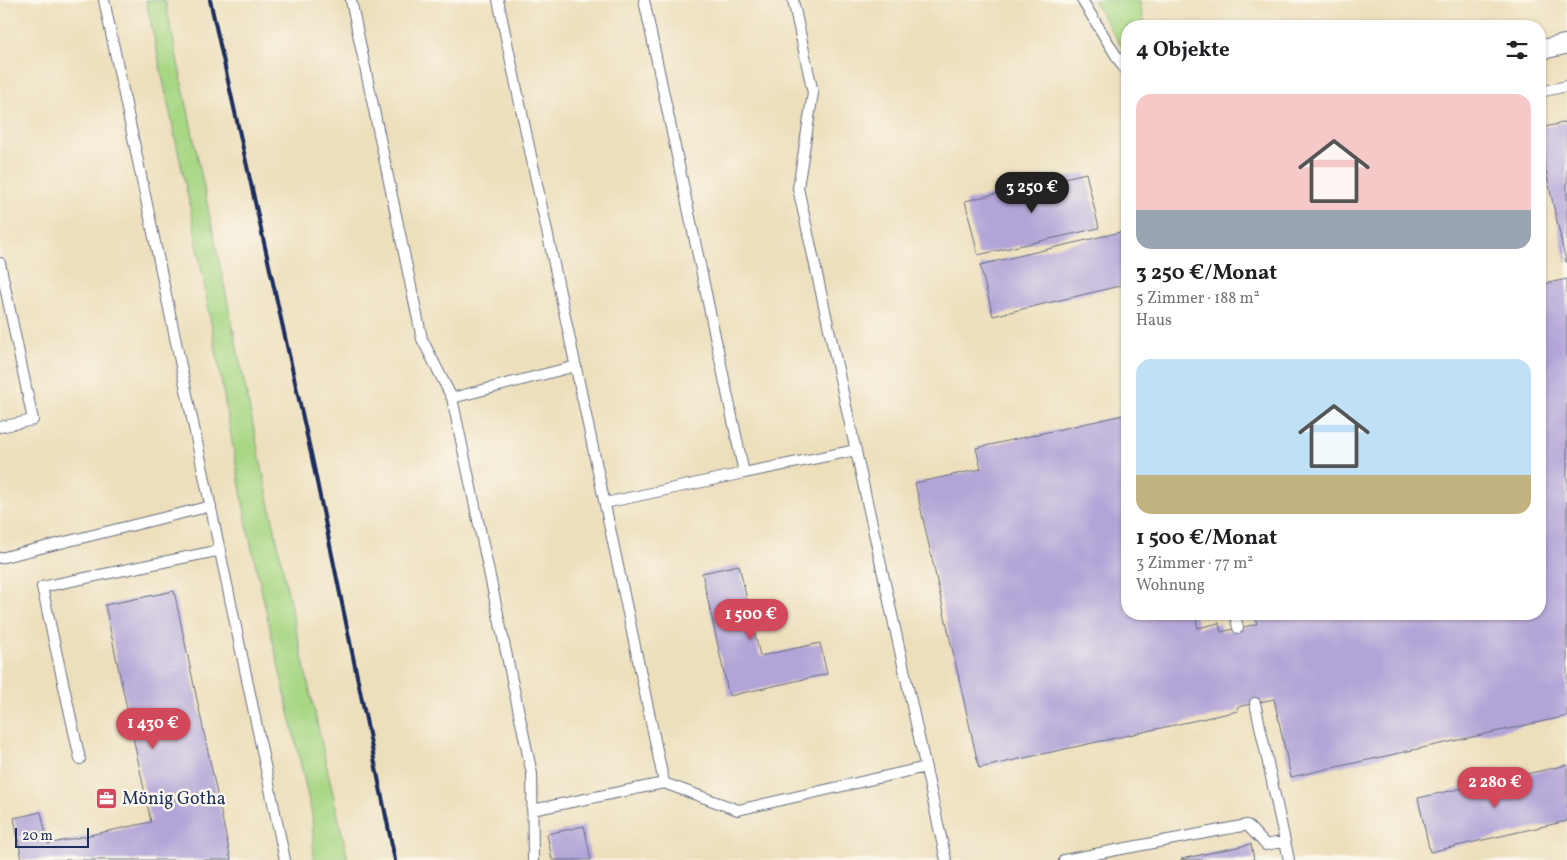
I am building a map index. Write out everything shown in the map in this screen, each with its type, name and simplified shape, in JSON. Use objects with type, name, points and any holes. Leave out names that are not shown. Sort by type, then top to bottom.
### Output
[{"type":"street","points":[[1546,49],[1567,44]]},
{"type":"lane","points":[[104,0],[285,860]]},
{"type":"lane","points":[[351,0],[422,339],[452,398],[532,774],[533,860]]},
{"type":"lane","points":[[498,0],[664,782]]},
{"type":"lane","points":[[644,0],[744,473]]},
{"type":"lane","points":[[793,0],[812,93],[798,188],[946,860]]},
{"type":"lane","points":[[1082,0],[1121,64]]},
{"type":"lane","points":[[1546,91],[1567,86]]},
{"type":"lane","points":[[0,262],[33,420],[0,427]]},
{"type":"lane","points":[[452,398],[576,366]]},
{"type":"lane","points":[[605,504],[856,450]]},
{"type":"lane","points":[[0,558],[211,506]]},
{"type":"lane","points":[[80,759],[42,587],[220,550]]},
{"type":"lane","points":[[1236,620],[1238,628]]},
{"type":"lane","points":[[1255,703],[1290,860]]},
{"type":"lane","points":[[532,810],[664,782],[738,810],[926,767]]},
{"type":"lane","points":[[1064,860],[1247,825],[1266,845],[1285,841]]},
{"type":"green space","points":[[146,0],[165,0],[290,603],[348,860],[314,860],[312,814],[248,531],[193,221]]},
{"type":"green space","points":[[1093,0],[1139,0],[1144,20],[1121,20],[1121,44]]},
{"type":"building","points":[[1567,122],[1567,262],[1546,172],[1546,127]]},
{"type":"building","points":[[1086,173],[1099,228],[978,255],[965,201]]},
{"type":"building","points":[[1121,232],[1121,286],[993,316],[980,265]]},
{"type":"building","points":[[1567,279],[1567,716],[1291,777],[1274,699],[1237,707],[1238,711],[979,768],[915,483],[981,469],[976,448],[1121,416],[1121,620],[1196,620],[1198,628],[1219,623],[1221,632],[1257,624],[1256,620],[1546,620],[1546,284]]},
{"type":"building","points":[[739,565],[760,656],[820,643],[827,674],[729,696],[702,573]]},
{"type":"building","points":[[174,591],[231,860],[22,860],[14,818],[41,812],[48,844],[151,822],[105,605]]},
{"type":"building","points":[[1567,765],[1567,821],[1430,852],[1418,798]]},
{"type":"building","points":[[584,826],[591,860],[552,860],[547,834]]},
{"type":"building","points":[[1251,844],[1254,860],[1181,860],[1181,859]]},
{"type":"railway","points":[[210,0],[312,458],[395,860]]},
{"type":"place","name":"Mönig Gotha","points":[[106,799]]}]
